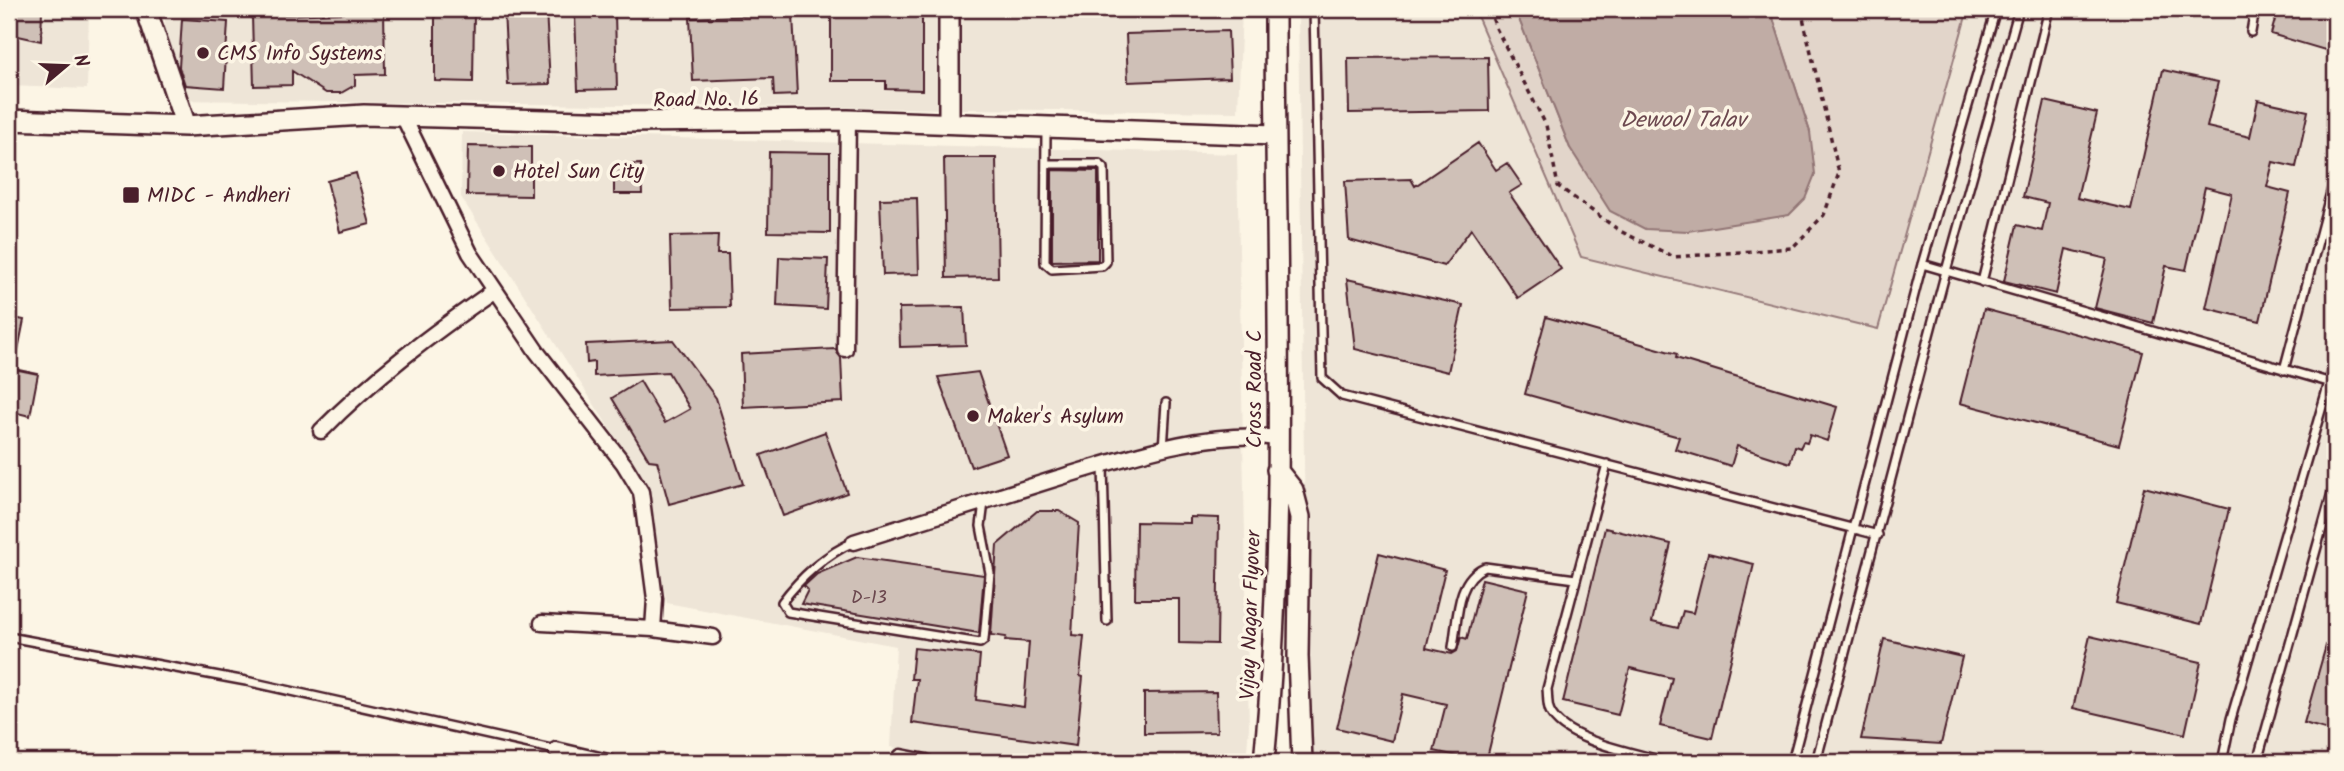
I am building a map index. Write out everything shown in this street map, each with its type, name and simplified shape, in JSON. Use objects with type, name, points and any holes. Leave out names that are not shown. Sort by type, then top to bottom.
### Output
[{"type":"street","points":[[146,9],[186,126]]},
{"type":"street","points":[[949,9],[949,122]]},
{"type":"street","name":"Cross Road C","points":[[1275,9],[1277,470],[1293,490],[1300,517],[1298,656],[1302,762]]},
{"type":"street","name":"Road No. 16","points":[[16,120],[186,126],[364,115],[623,122],[848,120],[1275,135]]},
{"type":"street","points":[[403,116],[470,253],[537,352],[624,464],[640,492],[655,598],[653,629]]},
{"type":"street","points":[[845,349],[848,120]]},
{"type":"street","points":[[321,431],[366,387],[434,332],[495,290]]},
{"type":"street","points":[[854,542],[1163,449],[1241,437],[1278,438]]},
{"type":"street","name":"Vijay Nagar Flyover","points":[[1264,762],[1275,643],[1277,470]]},
{"type":"street","points":[[542,623],[653,629],[713,637]]},
{"type":"street","points":[[555,750],[608,762]]},
{"type":"street","points":[[901,757],[926,762]]},
{"type":"lane","points":[[1314,9],[1322,378],[1342,396],[1878,535]]},
{"type":"lane","points":[[1792,762],[1922,264],[1996,9]]},
{"type":"lane","points":[[1816,762],[1946,271],[2019,9]]},
{"type":"lane","points":[[1982,282],[2049,9]]},
{"type":"lane","points":[[2251,32],[2255,9]]},
{"type":"lane","points":[[1046,126],[1045,263],[1052,269],[1102,266],[1106,262],[1104,168],[1099,164],[1046,164]]},
{"type":"lane","points":[[2284,370],[2335,177]]},
{"type":"lane","points":[[1922,264],[2332,383]]},
{"type":"lane","points":[[2222,762],[2231,719],[2332,383],[2335,362]]},
{"type":"lane","points":[[1163,449],[1166,403]]},
{"type":"lane","points":[[1607,464],[1547,689],[1548,709],[1559,723],[1574,734],[1667,762]]},
{"type":"lane","points":[[1103,465],[1107,621]]},
{"type":"lane","points":[[2257,762],[2335,482]]},
{"type":"lane","points":[[854,542],[842,547],[793,587],[782,602],[783,608],[788,612],[980,643],[984,640],[990,573],[981,526],[984,501]]},
{"type":"lane","points":[[1452,646],[1465,582],[1474,572],[1485,567],[1576,579]]},
{"type":"lane","points":[[9,637],[246,681],[555,750]]},
{"type":"path","points":[[1489,9],[1546,125],[1558,186],[1620,231],[1674,257],[1792,248],[1824,215],[1839,173],[1801,9]]},
{"type":"shaded area","points":[[9,9],[89,9],[87,89],[9,86]]},
{"type":"shaded area","points":[[165,9],[1242,9],[1238,112],[165,100]]},
{"type":"shaded area","points":[[1298,9],[2335,9],[2335,762],[1308,762]]},
{"type":"shaded area","points":[[1474,9],[1515,9],[1570,148],[1810,132],[1770,9],[1968,9],[1878,329],[1581,257]]},
{"type":"shaded area","points":[[462,132],[1237,154],[1249,727],[1246,762],[965,762],[891,747],[896,646],[667,603],[637,471],[461,197]]},
{"type":"water","name":"Dewool Talav","points":[[1515,9],[1770,9],[1810,132],[1815,174],[1805,199],[1789,215],[1688,231],[1645,229],[1610,211],[1570,148]]},
{"type":"building","points":[[9,9],[42,9],[41,41],[9,34]]},
{"type":"building","points":[[344,9],[384,9],[385,74],[355,75],[355,85],[341,93],[326,93],[292,71],[292,85],[254,86],[252,16],[344,13]]},
{"type":"building","points":[[546,9],[550,84],[508,85],[504,11]]},
{"type":"building","points":[[922,9],[922,90],[886,89],[886,81],[831,81],[831,11]]},
{"type":"building","points":[[2278,9],[2335,9],[2335,53],[2271,34]]},
{"type":"building","points":[[435,12],[474,13],[473,82],[435,81]]},
{"type":"building","points":[[615,14],[617,89],[578,90],[575,15]]},
{"type":"building","points":[[793,14],[797,95],[774,96],[773,78],[693,81],[690,18]]},
{"type":"building","name":"CMS Info Systems","points":[[182,19],[228,22],[224,88],[185,85],[179,67]]},
{"type":"building","points":[[1228,31],[1230,78],[1128,82],[1126,34]]},
{"type":"building","points":[[1488,57],[1489,111],[1349,113],[1348,58]]},
{"type":"building","points":[[2163,70],[2218,82],[2207,127],[2250,137],[2258,100],[2308,111],[2296,167],[2273,162],[2267,187],[2290,193],[2260,321],[2206,308],[2232,194],[2205,187],[2186,270],[2166,266],[2153,323],[2095,308],[2107,259],[2066,249],[2056,294],[2004,281],[2017,225],[2042,231],[2048,203],[2023,197],[2045,101],[2097,113],[2077,198],[2131,210]]},
{"type":"building","points":[[1478,143],[1496,170],[1507,163],[1522,185],[1509,193],[1561,269],[1518,298],[1471,229],[1444,266],[1349,240],[1345,181],[1411,179],[1415,186]]},
{"type":"building","name":"Hotel Sun City","points":[[468,146],[531,147],[531,196],[467,195]]},
{"type":"building","points":[[769,152],[830,153],[830,233],[768,232]]},
{"type":"building","points":[[944,158],[996,158],[998,277],[946,278]]},
{"type":"building","points":[[641,164],[642,194],[614,194],[614,165]]},
{"type":"building","points":[[1052,170],[1098,171],[1098,260],[1052,261]]},
{"type":"building","points":[[356,173],[370,224],[340,232],[327,181]]},
{"type":"building","points":[[917,198],[919,274],[883,275],[880,199]]},
{"type":"building","points":[[718,235],[717,254],[728,254],[730,307],[672,308],[670,236]]},
{"type":"building","points":[[779,257],[828,259],[826,309],[777,306]]},
{"type":"building","points":[[1347,279],[1463,305],[1448,372],[1355,349]]},
{"type":"building","points":[[964,307],[966,345],[900,347],[899,308]]},
{"type":"building","points":[[1984,309],[2143,352],[2119,445],[1960,403]]},
{"type":"building","points":[[9,317],[24,320],[15,365],[9,364]]},
{"type":"building","points":[[1546,317],[1677,354],[1676,358],[1837,407],[1827,441],[1810,435],[1807,443],[1803,442],[1800,448],[1795,446],[1790,463],[1737,446],[1731,466],[1675,449],[1679,437],[1525,394]]},
{"type":"building","points":[[673,340],[716,398],[743,484],[669,504],[657,461],[649,460],[612,398],[640,381],[665,423],[690,409],[668,372],[594,376],[594,362],[587,363],[586,344]]},
{"type":"building","points":[[835,349],[841,358],[843,402],[743,407],[741,354]]},
{"type":"building","points":[[9,368],[38,374],[30,416],[9,411]]},
{"type":"building","name":"Maker's Asylum","points":[[978,372],[1007,455],[971,467],[938,377]]},
{"type":"building","points":[[825,432],[847,493],[783,516],[761,455]]},
{"type":"building","points":[[2144,487],[2229,509],[2201,624],[2116,603]]},
{"type":"building","points":[[1037,511],[1059,511],[1079,523],[1072,635],[1084,636],[1076,746],[912,723],[917,679],[911,679],[914,648],[980,655],[976,700],[1024,707],[1029,642],[1005,640],[1006,637],[991,635],[997,545]]},
{"type":"building","points":[[1190,517],[1219,518],[1217,644],[1179,643],[1179,599],[1135,599],[1136,522],[1190,523]]},
{"type":"building","points":[[1605,528],[1671,544],[1652,622],[1678,628],[1683,611],[1693,613],[1708,553],[1754,564],[1712,738],[1660,726],[1672,678],[1630,668],[1618,715],[1563,702]]},
{"type":"building","points":[[1379,553],[1445,570],[1426,648],[1452,654],[1457,651],[1461,637],[1467,639],[1482,579],[1528,590],[1486,762],[1434,751],[1446,704],[1403,694],[1392,741],[1337,728]]},
{"type":"building","points":[[857,557],[984,575],[979,633],[801,604],[808,590],[804,586],[817,574]]},
{"type":"building","points":[[2331,628],[2335,629],[2335,732],[2304,723]]},
{"type":"building","points":[[2090,636],[2201,662],[2185,734],[2073,708]]},
{"type":"building","points":[[1884,639],[1962,657],[1941,744],[1861,739]]},
{"type":"building","points":[[1216,692],[1217,732],[1144,733],[1144,693]]},
{"type":"place","name":"CMS Info Systems","points":[[203,53]]},
{"type":"place","name":"Hotel Sun City","points":[[499,171]]},
{"type":"place","name":"MIDC - Andheri","points":[[131,195]]},
{"type":"place","name":"Maker's Asylum","points":[[973,416]]}]
